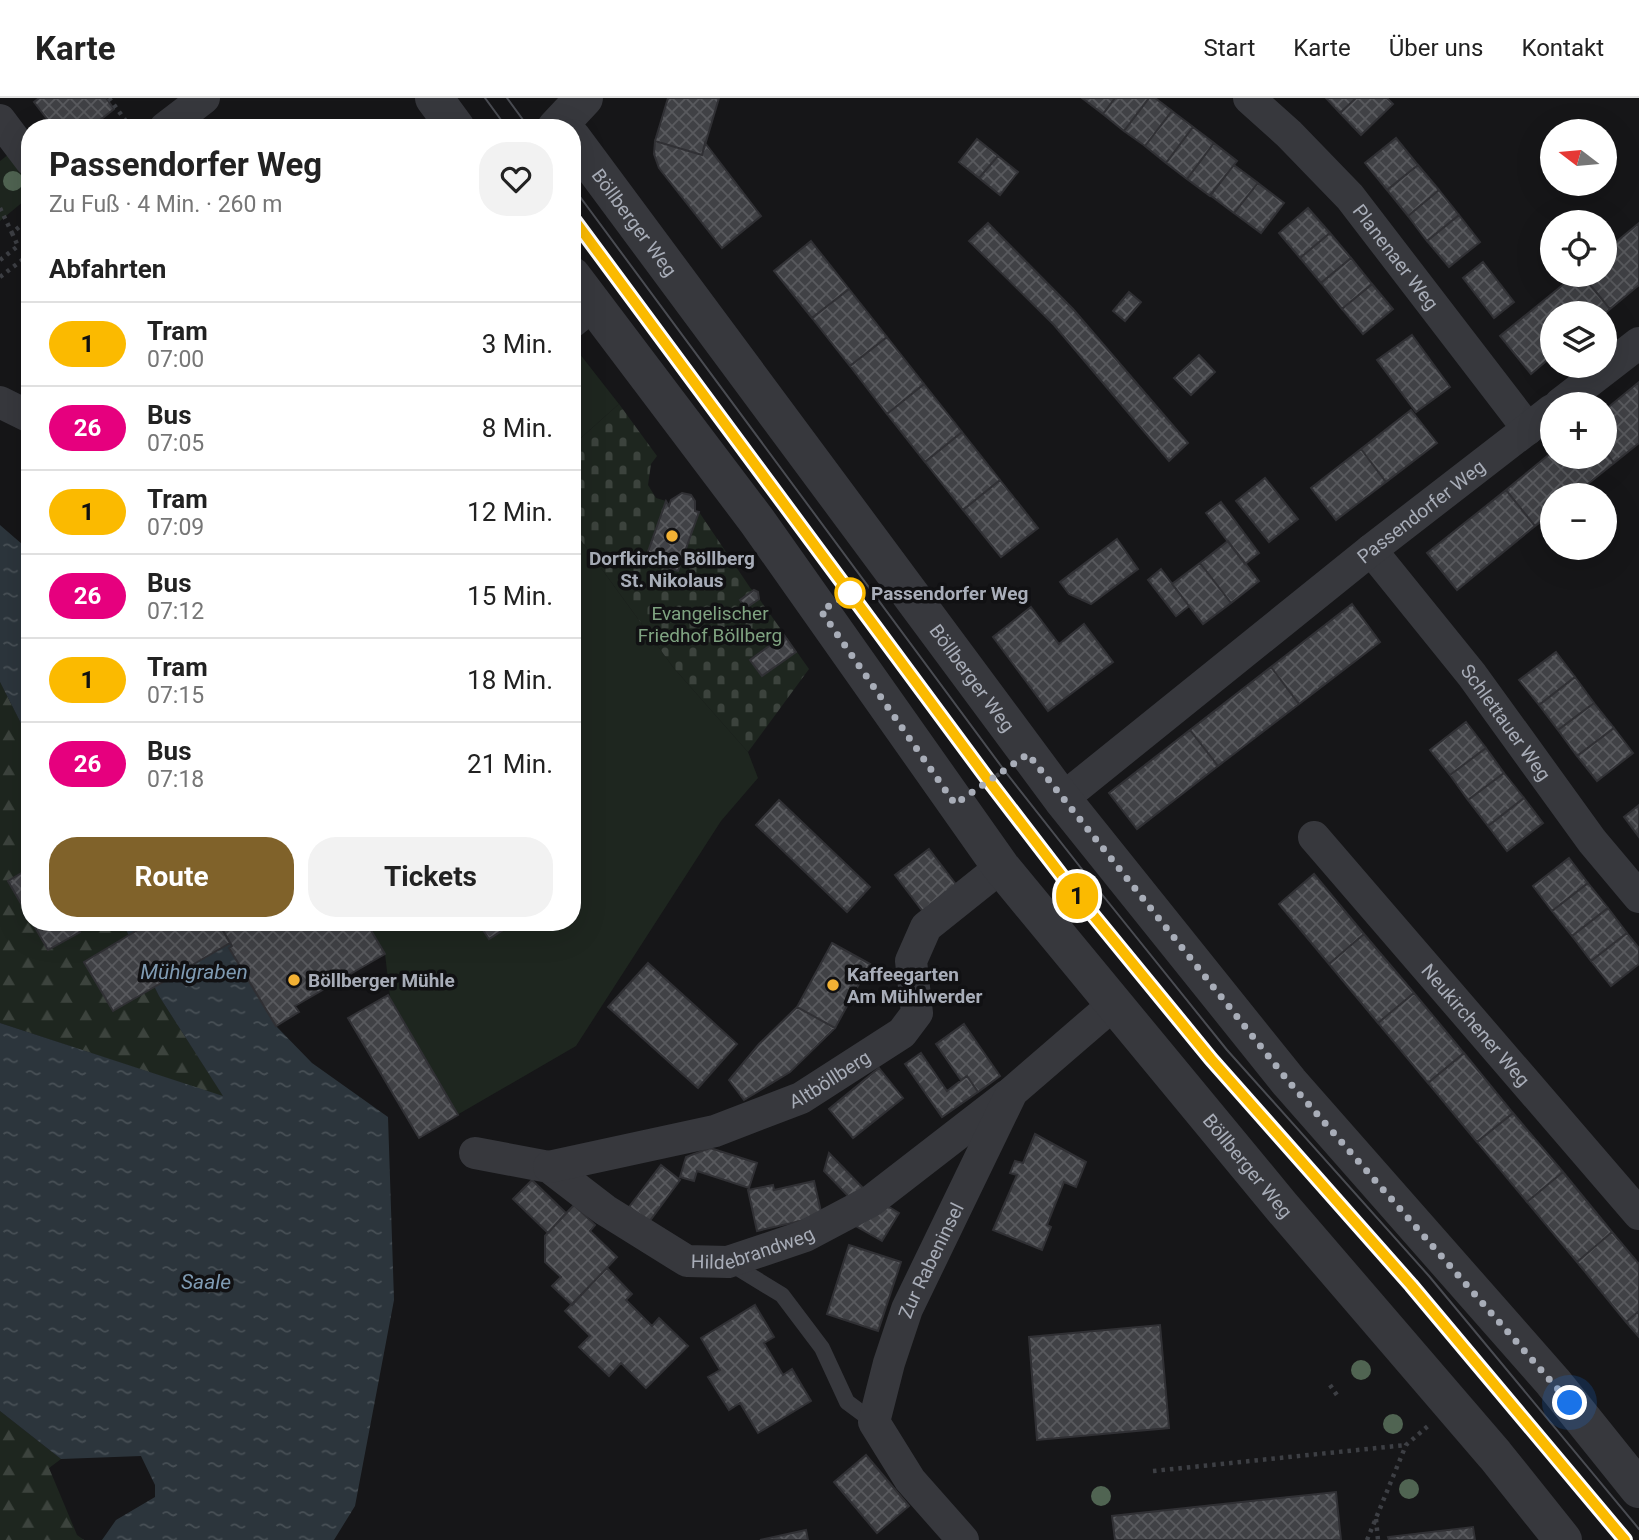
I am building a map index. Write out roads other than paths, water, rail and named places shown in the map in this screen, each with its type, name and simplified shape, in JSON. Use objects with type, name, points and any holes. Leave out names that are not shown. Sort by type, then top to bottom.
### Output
[{"type":"street","points":[[177,119],[204,98]]},
{"type":"street","points":[[434,98],[449,119]]},
{"type":"street","name":"Planenaer Weg","points":[[1249,98],[1289,134],[1350,197],[1528,429]]},
{"type":"street","points":[[0,120],[21,148]]},
{"type":"street","name":"Böllberger Weg","points":[[581,143],[1062,799],[1289,1082],[1553,1382],[1639,1489]]},
{"type":"street","name":"Böllberger Weg","points":[[581,302],[757,521],[1001,867],[1282,1206],[1495,1455],[1563,1540]]},
{"type":"street","points":[[1576,392],[1639,343]]},
{"type":"street","points":[[0,402],[21,412]]},
{"type":"street","name":"Passendorfer Weg","points":[[1062,799],[1371,550],[1540,420]]},
{"type":"street","name":"Schlettauer Weg","points":[[1371,550],[1472,675],[1592,841],[1639,897]]},
{"type":"street","name":"Neukirchener Weg","points":[[1314,837],[1639,1214]]},
{"type":"street","name":"Altböllberg","points":[[549,1167],[715,1131],[801,1098],[902,1032],[917,1013],[911,961],[926,928],[1001,867]]},
{"type":"street","name":"Zur Rabeninsel","points":[[874,1422],[889,1363],[907,1309],[1012,1092],[1114,1004]]},
{"type":"street","name":"Hildebrandweg","points":[[475,1153],[549,1167],[605,1210],[687,1261],[728,1262],[805,1236],[871,1201],[1012,1092]]},
{"type":"street","points":[[874,1422],[910,1480],[962,1540]]},
{"type":"lane","points":[[728,1262],[782,1295],[822,1348],[847,1402],[874,1422]]},
{"type":"water","points":[[0,525],[21,543],[21,723],[0,682]]},
{"type":"water","name":"Saale","points":[[126,931],[223,931],[232,946],[229,948],[276,1026],[312,1063],[388,1117],[394,1300],[355,1506],[334,1540],[102,1540],[116,1520],[155,1497],[155,1485],[141,1456],[61,1459],[0,1411],[0,1023],[223,1096],[159,996]]},
{"type":"tram line","points":[[485,98],[500,119]]},
{"type":"tram line","points":[[507,98],[522,119]]},
{"type":"tram line","points":[[581,198],[1004,770],[1092,882],[1227,1050],[1429,1276],[1639,1529]]},
{"type":"tram line","points":[[581,229],[989,781],[1075,893],[1211,1059],[1411,1285],[1625,1540]]},
{"type":"tram line","name":"1","points":[[581,229],[989,781],[1075,893],[1211,1059],[1411,1285],[1625,1540]]},
{"type":"place","name":"Dorfkirche Böllberg St. Nikolaus","points":[[672,536]]},
{"type":"place","name":"Passendorfer Weg","points":[[850,593]]},
{"type":"place","name":"Böllberger Mühle","points":[[294,980]]},
{"type":"place","name":"Kaffeegarten Am Mühlwerder","points":[[833,985]]},
{"type":"park label","name":"Evangelischer Friedhof Böllberg","points":[[710,624]]},
{"type":"water label","name":"Mühlgraben","points":[[194,972]]}]
